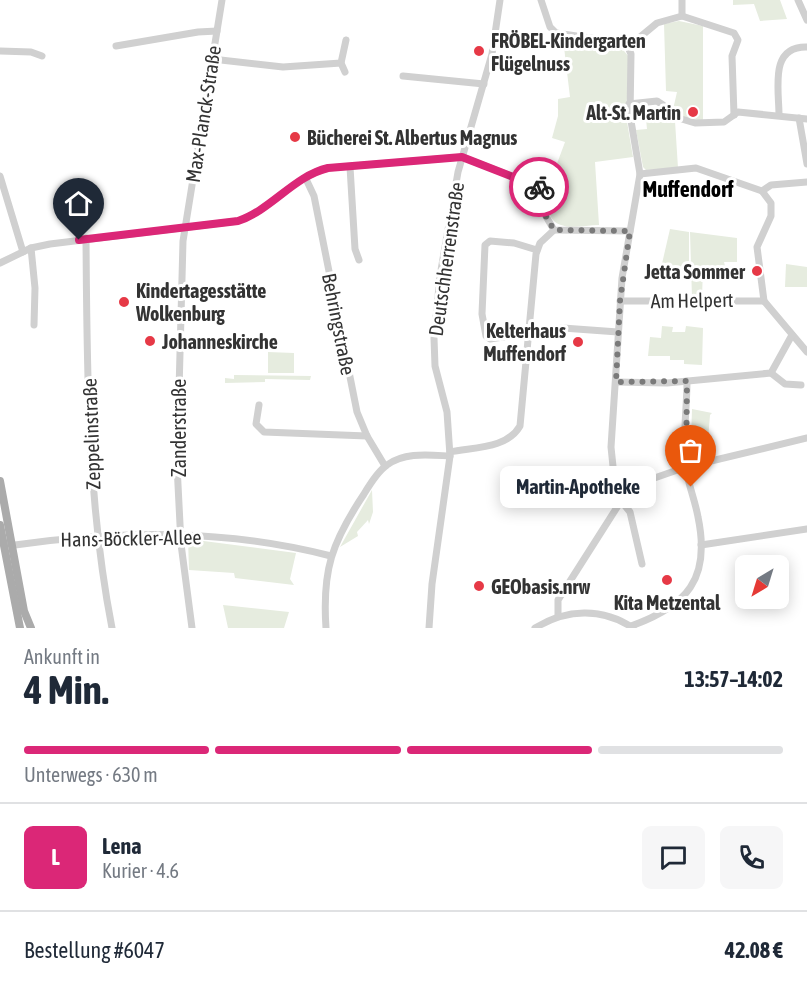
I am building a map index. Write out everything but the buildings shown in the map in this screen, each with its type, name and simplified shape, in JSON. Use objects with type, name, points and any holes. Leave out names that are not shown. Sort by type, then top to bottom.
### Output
[{"type":"main road","points":[[0,481],[21,609]]},
{"type":"main road","points":[[0,525],[26,628]]},
{"type":"street","name":"Max-Planck-Straße","points":[[184,228],[222,0]]},
{"type":"street","name":"Deutschherrenstraße","points":[[429,628],[432,584],[450,454],[447,412],[435,366],[434,338],[443,249],[462,157],[492,52],[500,0]]},
{"type":"street","points":[[541,0],[550,27],[556,33],[624,43],[631,54],[629,104],[640,174],[620,301],[611,447],[614,476],[620,490],[621,501],[630,512],[642,564]]},
{"type":"street","points":[[682,0],[682,16]]},
{"type":"street","points":[[798,0],[807,20]]},
{"type":"street","points":[[628,46],[657,23],[682,16],[710,23],[737,36],[732,56],[734,115]]},
{"type":"street","points":[[116,46],[198,32],[217,31]]},
{"type":"street","points":[[345,72],[341,63],[346,40]]},
{"type":"street","points":[[779,115],[779,71],[783,55],[791,49],[807,48]]},
{"type":"street","points":[[0,51],[31,52],[42,56]]},
{"type":"street","points":[[212,59],[282,67],[341,63]]},
{"type":"street","points":[[403,76],[484,84]]},
{"type":"street","points":[[629,104],[657,101],[663,105],[668,115],[690,122],[724,122],[738,112],[803,118],[807,164]]},
{"type":"street","points":[[0,263],[31,248],[86,238],[225,225],[247,218],[321,170],[462,157],[540,187],[544,191],[544,213],[554,230]]},
{"type":"street","points":[[350,167],[356,249],[359,260]]},
{"type":"street","points":[[640,174],[696,168],[762,191],[771,203],[771,216],[757,248],[764,301],[807,352]]},
{"type":"street","points":[[0,176],[23,252]]},
{"type":"street","name":"Behringstraße","points":[[306,179],[314,196],[357,412],[367,436],[385,466]]},
{"type":"street","points":[[762,191],[771,185],[807,182]]},
{"type":"street","name":"Zanderstraße","points":[[184,228],[177,437],[180,534],[192,628]]},
{"type":"street","points":[[326,628],[325,582],[331,556],[348,517],[385,466],[409,455],[450,454],[505,441],[514,436],[520,426],[537,250],[549,232],[554,230],[630,231]]},
{"type":"street","name":"Zeppelinstraße","points":[[86,238],[92,475],[97,535],[112,628]]},
{"type":"street","points":[[537,250],[514,243],[493,241],[487,243],[482,314],[486,336],[490,339],[530,334],[537,330],[563,328],[618,332]]},
{"type":"street","points":[[31,248],[35,288],[34,325]]},
{"type":"street","name":"Am Helpert","points":[[620,301],[764,301]]},
{"type":"street","points":[[771,373],[792,335]]},
{"type":"street","points":[[616,382],[687,381],[771,373],[785,384],[801,385]]},
{"type":"street","points":[[535,628],[558,616],[585,612],[603,614],[632,627],[678,603],[688,592],[701,567],[701,545],[699,520],[686,467],[687,381]]},
{"type":"street","points":[[259,405],[256,424],[264,432],[367,436]]},
{"type":"street","points":[[620,490],[686,467],[807,438]]},
{"type":"street","points":[[558,616],[558,600],[621,501]]},
{"type":"street","points":[[701,545],[807,529]]},
{"type":"street","name":"Hans-Böckler-Allee","points":[[12,545],[97,535],[180,534],[245,539],[331,556]]},
{"type":"street","points":[[3,541],[12,545]]},
{"type":"shaded area","points":[[733,0],[780,0],[787,19],[760,21],[754,4],[733,5]]},
{"type":"shaded area","points":[[679,21],[703,26],[703,120],[692,120],[672,114],[677,92],[666,91],[664,24]]},
{"type":"shaded area","points":[[566,39],[620,46],[629,57],[626,116],[633,157],[595,162],[599,225],[574,227],[561,225],[553,220],[549,211],[550,187],[565,142],[552,138],[558,116],[558,99],[570,97],[564,47]]},
{"type":"shaded area","points":[[664,115],[675,121],[678,168],[646,170],[643,167],[636,130],[647,129],[646,119]]},
{"type":"shaded area","points":[[670,229],[689,232],[689,267],[661,268]]},
{"type":"shaded area","points":[[690,232],[737,238],[737,262],[724,262],[725,266],[737,267],[703,267],[702,298],[692,298]]},
{"type":"shaded area","points":[[786,264],[807,267],[807,287],[785,287]]},
{"type":"shaded area","points":[[662,326],[673,327],[672,332],[685,332],[686,326],[703,328],[702,365],[684,364],[684,360],[670,360],[670,356],[648,356],[650,337],[661,338]]},
{"type":"shaded area","points":[[268,352],[294,353],[294,373],[268,373]]},
{"type":"shaded area","points":[[234,375],[311,376],[310,380],[265,379],[265,382],[225,383],[225,378],[234,379]]},
{"type":"shaded area","points":[[692,409],[712,413],[708,440],[693,442],[691,439]]},
{"type":"shaded area","points":[[372,490],[373,512],[369,524],[368,520],[357,532],[358,536],[340,547]]},
{"type":"shaded area","points":[[188,539],[296,553],[290,579],[294,585],[235,578],[234,573],[189,570]]},
{"type":"shaded area","points":[[223,605],[289,612],[284,628],[228,628]]},
{"type":"way so far","points":[[539,187],[544,191],[544,213],[554,230],[630,231],[622,278],[616,382],[687,381],[686,467],[691,487]]},
{"type":"place","name":"FRÖBEL-Kindergarten Flügelnuss","points":[[479,51]]},
{"type":"place","name":"Alt-St. Martin","points":[[693,112]]},
{"type":"place","name":"Bücherei St. Albertus Magnus","points":[[295,137]]},
{"type":"place","name":"Jetta Sommer","points":[[757,271]]},
{"type":"place","name":"Kindertagesstätte Wolkenburg","points":[[124,302]]},
{"type":"place","name":"Johanneskirche","points":[[150,341]]},
{"type":"place","name":"Kelterhaus Muffendorf","points":[[578,342]]},
{"type":"place","name":"Martin-Apotheke","points":[[691,487]]},
{"type":"place","name":"Kita Metzental","points":[[667,580]]},
{"type":"place","name":"GEObasis.nrw","points":[[479,586]]},
{"type":"district","name":"Muffendorf","points":[[688,189]]},
{"type":"route","points":[[79,240],[225,225],[256,214],[314,173],[328,168],[462,157],[539,187]]}]
